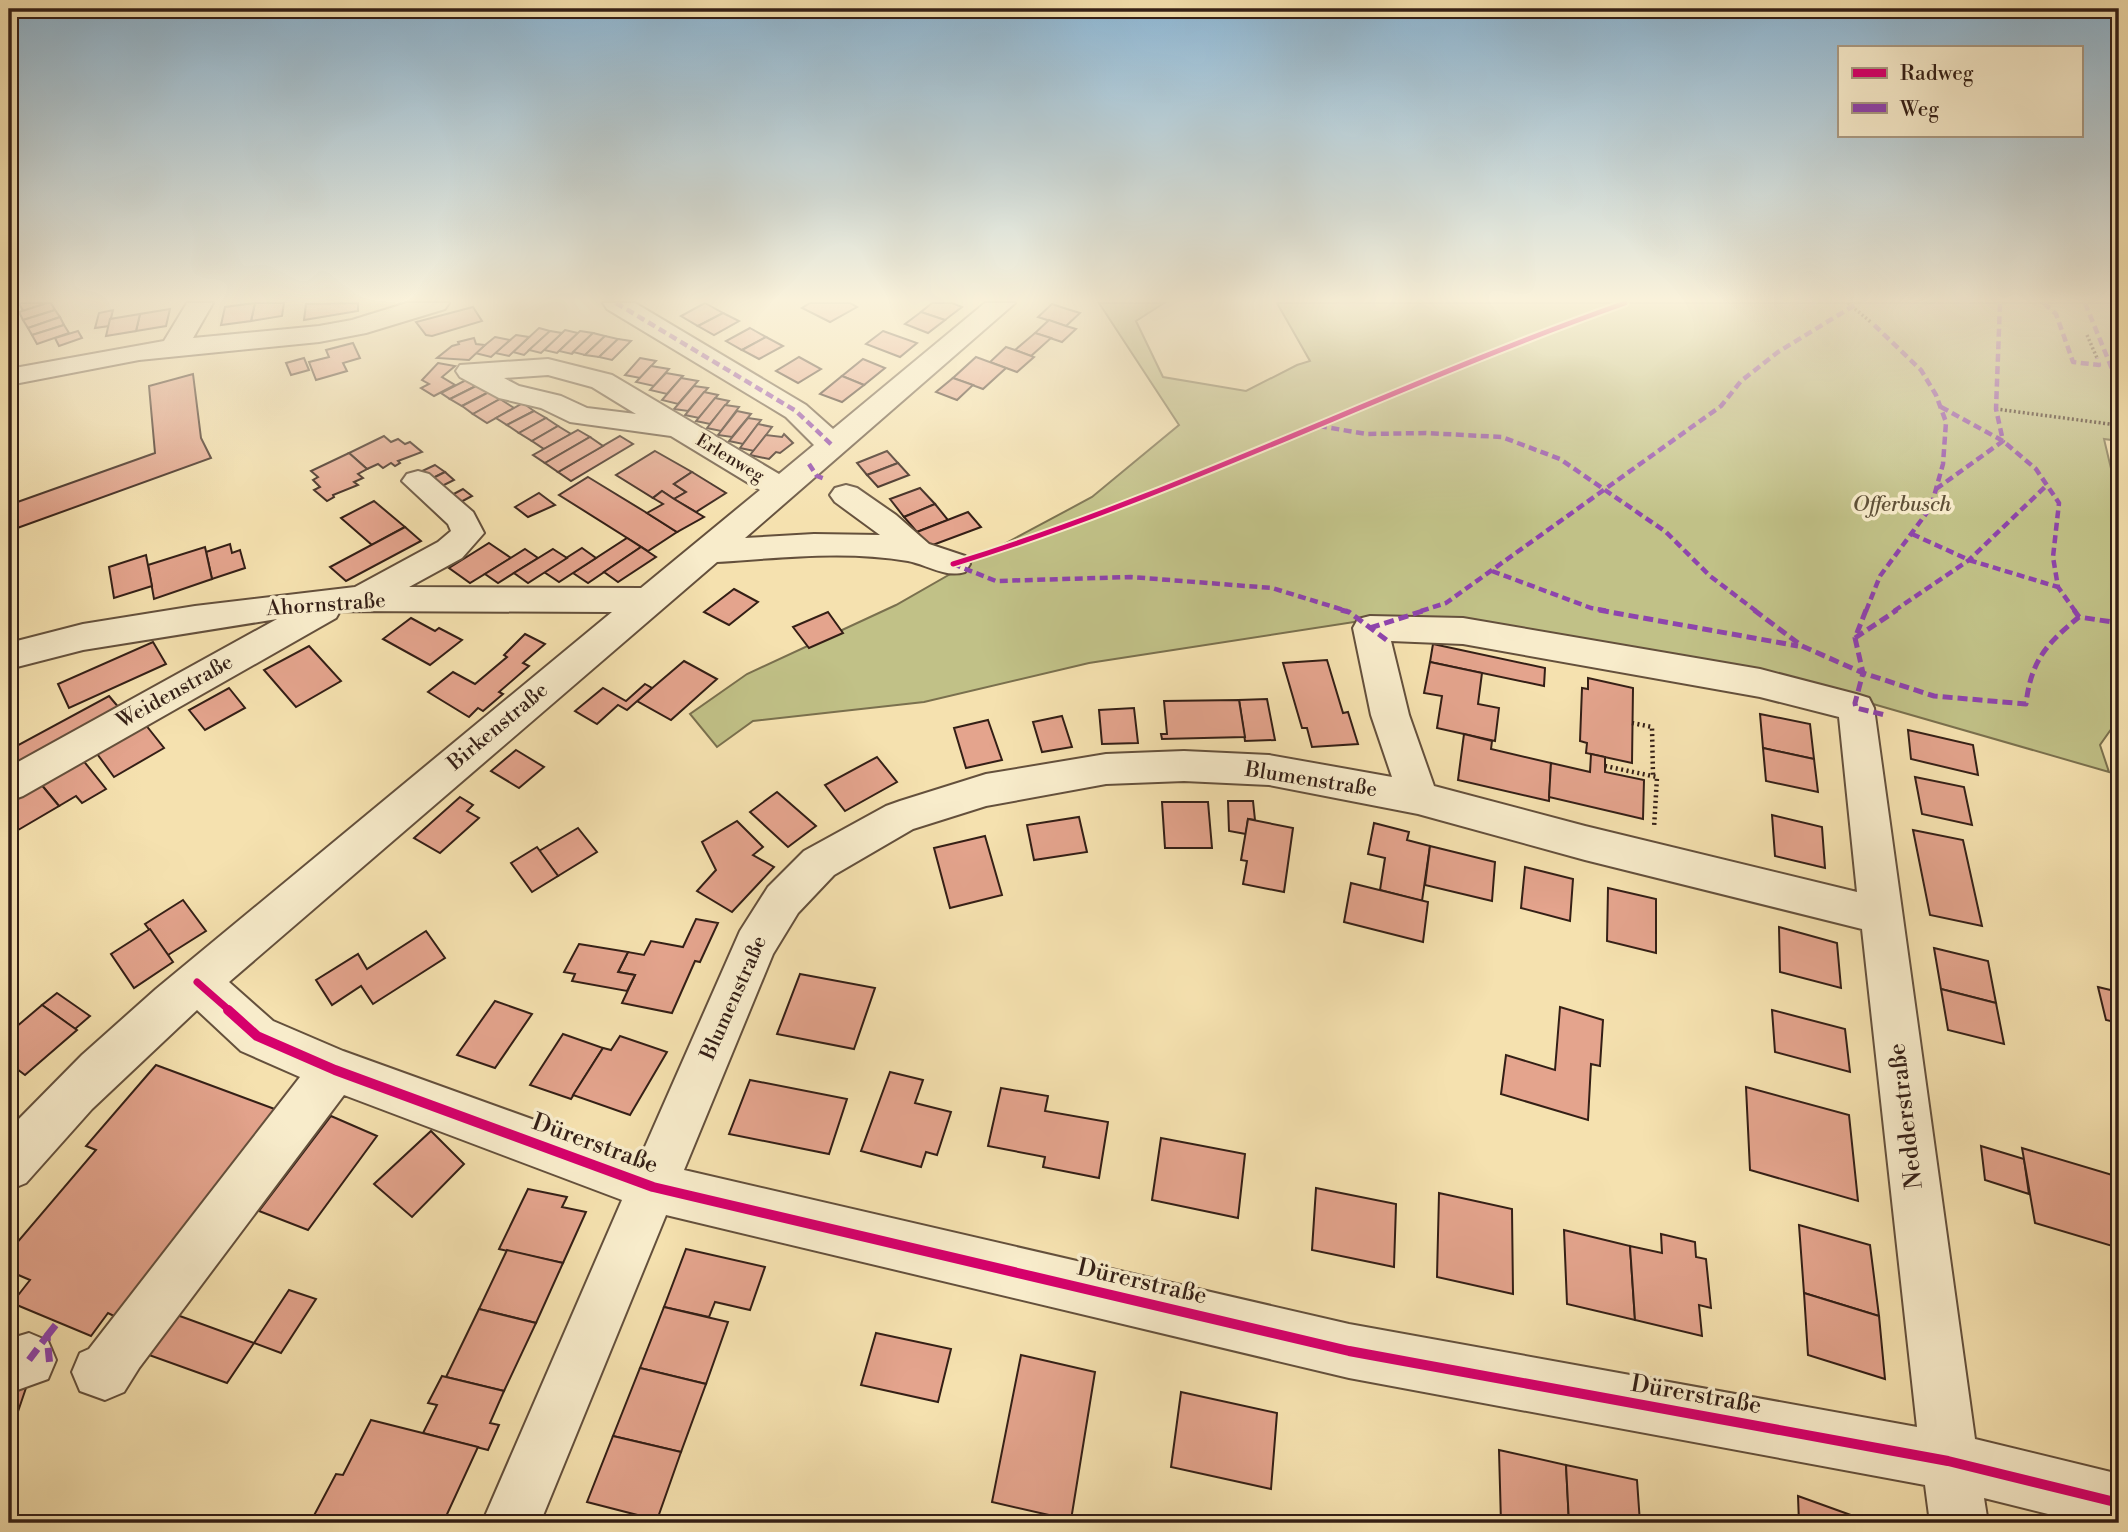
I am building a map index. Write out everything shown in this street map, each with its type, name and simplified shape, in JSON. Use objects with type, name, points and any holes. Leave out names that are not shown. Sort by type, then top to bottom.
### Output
[{"type":"street","name":"Erlenweg","points":[[476,374],[509,392],[551,402],[580,416],[680,428]]},
{"type":"street","name":"Erlenweg","points":[[577,374],[603,381],[781,489]]},
{"type":"street","points":[[737,374],[796,411],[832,445]]},
{"type":"street","name":"Birkenstraße","points":[[9,1166],[40,1128],[119,1050],[916,374]]},
{"type":"street","name":"Weidenstraße","points":[[9,785],[350,599],[450,550],[468,533],[462,519],[418,481]]},
{"type":"street","points":[[846,495],[885,522],[918,552]]},
{"type":"street","points":[[709,551],[822,546],[918,552],[953,564]]},
{"type":"street","name":"Ahornstraße","points":[[9,656],[83,637],[195,618],[350,599],[648,600]]},
{"type":"street","name":"Nedderstraße","points":[[1370,628],[1476,633],[1760,683],[1856,708],[1948,1461],[1959,1523]]},
{"type":"street","name":"Blumenstraße","points":[[1370,628],[1390,715],[1418,799]]},
{"type":"street","name":"Blumenstraße","points":[[511,1523],[755,944],[783,900],[819,863],[900,817],[986,790],[1106,769],[1184,766],[1269,770],[1418,799],[1882,916]]},
{"type":"street","name":"Dürerstraße","points":[[197,982],[257,1036],[335,1070],[653,1187],[1349,1351],[1948,1461],[2119,1503]]},
{"type":"street","points":[[99,1372],[105,1373],[120,1349],[335,1070]]},
{"type":"path","points":[[1996,409],[2117,425]]},
{"type":"path","points":[[1633,723],[1652,727],[1653,776]]},
{"type":"path","points":[[1605,766],[1657,777],[1654,831]]},
{"type":"green space","name":"Offerbusch","points":[[1146,374],[1162,374],[1163,377],[1246,391],[1278,374],[2119,374],[2119,441],[2104,439],[2119,502],[2119,718],[2100,745],[2109,772],[1873,704],[1662,655],[1367,620],[1089,663],[924,702],[753,721],[717,747],[690,714],[747,674],[896,605],[1092,497],[1179,425]]},
{"type":"building","points":[[193,374],[201,438],[211,458],[9,531],[9,505],[155,453],[149,386]]},
{"type":"building","points":[[314,374],[335,374],[316,380]]},
{"type":"building","points":[[427,374],[445,374],[442,377],[455,385],[434,396],[421,388],[429,384],[422,380]]},
{"type":"building","points":[[625,374],[643,374],[640,378]]},
{"type":"building","points":[[643,374],[664,374],[654,386],[636,382]]},
{"type":"building","points":[[665,374],[683,376],[667,394],[650,390]]},
{"type":"building","points":[[782,374],[812,374],[798,383]]},
{"type":"building","points":[[844,374],[877,374],[864,385],[842,376]]},
{"type":"building","points":[[957,374],[999,374],[983,389],[953,378]]},
{"type":"building","points":[[842,376],[864,385],[842,402],[820,394]]},
{"type":"building","points":[[681,378],[698,381],[678,404],[662,400]]},
{"type":"building","points":[[953,378],[973,385],[957,400],[936,392]]},
{"type":"building","points":[[468,379],[478,385],[450,399],[441,393]]},
{"type":"building","points":[[478,385],[489,392],[462,406],[450,399]]},
{"type":"building","points":[[694,386],[708,388],[688,411],[674,409]]},
{"type":"building","points":[[489,392],[500,399],[473,414],[462,406]]},
{"type":"building","points":[[704,392],[718,395],[699,418],[685,415]]},
{"type":"building","points":[[715,398],[729,401],[710,424],[696,421]]},
{"type":"building","points":[[500,399],[514,408],[487,423],[473,414]]},
{"type":"building","points":[[523,403],[534,411],[507,425],[496,418]]},
{"type":"building","points":[[725,405],[739,407],[721,431],[707,428]]},
{"type":"building","points":[[534,411],[546,418],[519,433],[507,425]]},
{"type":"building","points":[[737,411],[751,414],[732,437],[718,435]]},
{"type":"building","points":[[546,418],[558,426],[532,441],[519,433]]},
{"type":"building","points":[[748,418],[761,420],[743,444],[729,441]]},
{"type":"building","points":[[758,424],[772,427],[754,451],[740,448]]},
{"type":"building","points":[[558,426],[571,434],[544,449],[532,441]]},
{"type":"building","points":[[578,430],[590,437],[545,463],[533,455]]},
{"type":"building","points":[[784,434],[793,443],[780,453],[776,452],[769,459],[750,455],[766,435],[782,437]]},
{"type":"building","points":[[384,436],[391,442],[398,439],[405,444],[410,442],[422,452],[398,461],[400,463],[395,466],[391,463],[383,468],[378,464],[367,469],[349,453]]},
{"type":"building","points":[[620,436],[633,444],[571,481],[558,472]]},
{"type":"building","points":[[590,437],[603,446],[558,472],[545,463]]},
{"type":"building","points":[[655,451],[692,472],[674,484],[686,492],[674,499],[662,491],[653,498],[616,475]]},
{"type":"building","points":[[887,451],[898,463],[867,475],[857,463]]},
{"type":"building","points":[[349,453],[367,469],[358,474],[363,478],[354,482],[358,485],[333,495],[334,497],[327,501],[314,490],[320,487],[313,480],[318,477],[311,471]]},
{"type":"building","points":[[898,463],[909,475],[878,487],[867,475]]},
{"type":"building","points":[[435,465],[445,472],[429,480],[420,472]]},
{"type":"building","points":[[445,472],[454,480],[438,488],[429,480]]},
{"type":"building","points":[[692,472],[726,493],[696,512],[674,499],[686,492],[674,484]]},
{"type":"building","points":[[588,477],[677,532],[648,551],[559,495]]},
{"type":"building","points":[[920,488],[935,504],[904,517],[890,499]]},
{"type":"building","points":[[463,489],[472,496],[457,504],[448,497]]},
{"type":"building","points":[[662,491],[704,517],[677,532],[647,513],[663,504],[653,498]]},
{"type":"building","points":[[539,493],[555,505],[528,517],[515,507]]},
{"type":"building","points":[[374,501],[405,527],[372,545],[341,518]]},
{"type":"building","points":[[935,504],[948,520],[917,532],[904,517]]},
{"type":"building","points":[[968,512],[981,527],[930,546],[917,532]]},
{"type":"building","points":[[405,527],[421,541],[346,581],[330,567]]},
{"type":"building","points":[[627,538],[641,547],[588,583],[573,573]]},
{"type":"building","points":[[489,543],[511,558],[470,583],[449,568]]},
{"type":"building","points":[[230,544],[232,553],[240,550],[245,568],[212,579],[206,552]]},
{"type":"building","points":[[205,547],[212,579],[154,599],[148,565]]},
{"type":"building","points":[[641,547],[656,557],[618,582],[604,572]]},
{"type":"building","points":[[582,548],[596,558],[559,582],[544,572]]},
{"type":"building","points":[[525,549],[538,558],[498,583],[485,574]]},
{"type":"building","points":[[553,549],[567,558],[528,583],[514,573]]},
{"type":"building","points":[[146,555],[152,586],[114,598],[109,567]]},
{"type":"building","points":[[734,589],[758,602],[729,625],[704,612]]},
{"type":"building","points":[[828,612],[843,633],[809,648],[793,627]]},
{"type":"building","points":[[411,618],[435,631],[439,628],[462,640],[430,665],[383,639]]},
{"type":"building","points":[[525,634],[545,644],[523,663],[529,666],[499,692],[503,694],[483,711],[478,708],[469,717],[428,692],[453,672],[475,684],[507,657],[504,655]]},
{"type":"building","points":[[153,642],[166,664],[69,708],[58,684]]},
{"type":"building","points":[[1433,644],[1545,668],[1544,686],[1430,662]]},
{"type":"building","points":[[309,646],[341,681],[296,707],[264,670]]},
{"type":"building","points":[[1327,660],[1343,713],[1348,712],[1358,744],[1312,747],[1307,728],[1302,728],[1283,663]]},
{"type":"building","points":[[684,661],[717,679],[671,720],[637,701]]},
{"type":"building","points":[[1430,662],[1482,673],[1478,704],[1499,708],[1495,741],[1437,728],[1442,696],[1424,693]]},
{"type":"building","points":[[1588,678],[1633,688],[1632,763],[1586,753],[1587,743],[1580,741],[1582,688],[1588,689]]},
{"type":"building","points":[[645,684],[652,688],[627,710],[618,705],[597,724],[575,711],[603,688],[626,701]]},
{"type":"building","points":[[229,688],[245,708],[205,730],[189,710]]},
{"type":"building","points":[[109,696],[120,709],[9,769],[9,750]]},
{"type":"building","points":[[1267,699],[1275,740],[1245,741],[1239,700]]},
{"type":"building","points":[[1239,700],[1245,737],[1162,739],[1161,734],[1167,734],[1164,701]]},
{"type":"building","points":[[1134,708],[1138,743],[1102,744],[1099,710]]},
{"type":"building","points":[[1760,714],[1810,724],[1814,759],[1763,748]]},
{"type":"building","points":[[1062,716],[1072,747],[1042,752],[1033,722]]},
{"type":"building","points":[[988,720],[1002,760],[966,768],[954,728]]},
{"type":"building","points":[[145,724],[164,748],[114,777],[95,751]]},
{"type":"building","points":[[1908,730],[1973,745],[1978,775],[1911,759]]},
{"type":"building","points":[[1464,734],[1492,741],[1491,749],[1551,763],[1549,801],[1458,780]]},
{"type":"building","points":[[1763,748],[1814,759],[1818,792],[1766,781]]},
{"type":"building","points":[[516,750],[544,767],[519,788],[491,771]]},
{"type":"building","points":[[1591,754],[1605,757],[1605,772],[1644,780],[1643,819],[1549,797],[1551,763],[1590,772]]},
{"type":"building","points":[[877,757],[897,782],[845,811],[825,785]]},
{"type":"building","points":[[82,759],[106,789],[82,803],[76,796],[59,806],[40,783]]},
{"type":"building","points":[[1915,777],[1964,787],[1972,825],[1922,814]]},
{"type":"building","points":[[40,783],[59,806],[13,833],[9,827],[9,800]]},
{"type":"building","points":[[777,792],[816,826],[788,847],[750,812]]},
{"type":"building","points":[[460,797],[473,805],[467,811],[479,818],[440,853],[414,838]]},
{"type":"building","points":[[1228,801],[1253,801],[1255,820],[1248,819],[1246,834],[1229,831]]},
{"type":"building","points":[[1162,802],[1208,802],[1212,848],[1165,848]]},
{"type":"building","points":[[1772,815],[1822,827],[1825,868],[1775,856]]},
{"type":"building","points":[[1079,817],[1087,852],[1034,860],[1027,825]]},
{"type":"building","points":[[1248,819],[1293,828],[1284,892],[1243,884],[1247,861],[1241,860]]},
{"type":"building","points":[[737,821],[763,847],[753,855],[774,867],[732,912],[697,891],[716,870],[702,842]]},
{"type":"building","points":[[1374,823],[1409,832],[1407,840],[1430,846],[1422,901],[1380,890],[1385,858],[1368,854]]},
{"type":"building","points":[[578,828],[597,852],[558,876],[539,851]]},
{"type":"building","points":[[1913,830],[1963,840],[1982,926],[1930,915]]},
{"type":"building","points":[[985,836],[1002,895],[950,908],[934,848]]},
{"type":"building","points":[[1430,846],[1495,862],[1492,901],[1425,885]]},
{"type":"building","points":[[537,847],[558,876],[532,892],[511,863]]},
{"type":"building","points":[[1525,867],[1573,879],[1570,921],[1521,908]]},
{"type":"building","points":[[1351,883],[1428,902],[1423,942],[1344,922]]},
{"type":"building","points":[[1608,888],[1656,899],[1656,953],[1607,941]]},
{"type":"building","points":[[183,900],[206,931],[168,955],[145,924]]},
{"type":"building","points":[[696,919],[718,923],[700,962],[695,961],[672,1013],[622,1003],[635,975],[618,972],[628,952],[644,955],[651,941],[683,947]]},
{"type":"building","points":[[1779,927],[1837,943],[1841,988],[1780,972]]},
{"type":"building","points":[[150,929],[173,962],[134,988],[111,954]]},
{"type":"building","points":[[426,931],[445,958],[373,1004],[361,986],[332,1005],[316,980],[358,954],[367,969]]},
{"type":"building","points":[[579,944],[628,952],[618,972],[635,975],[627,991],[572,981],[575,974],[564,972]]},
{"type":"building","points":[[1934,948],[1988,961],[1996,1003],[1941,989]]},
{"type":"building","points":[[800,974],[875,988],[854,1049],[777,1034]]},
{"type":"building","points":[[2098,987],[2119,992],[2119,1023],[2106,1020]]},
{"type":"building","points":[[1941,989],[1996,1003],[2004,1044],[1948,1030]]},
{"type":"building","points":[[57,993],[90,1016],[75,1029],[42,1005]]},
{"type":"building","points":[[495,1001],[532,1014],[495,1068],[457,1055]]},
{"type":"building","points":[[42,1005],[77,1030],[25,1075],[9,1063],[9,1033]]},
{"type":"building","points":[[1560,1007],[1603,1020],[1600,1066],[1591,1064],[1588,1120],[1501,1094],[1506,1055],[1555,1070]]},
{"type":"building","points":[[1772,1010],[1845,1029],[1850,1072],[1775,1052]]},
{"type":"building","points":[[563,1034],[603,1048],[571,1099],[530,1085]]},
{"type":"building","points":[[620,1036],[667,1052],[630,1115],[573,1095],[603,1048],[611,1050]]},
{"type":"building","points":[[156,1065],[280,1111],[120,1319],[108,1313],[91,1336],[12,1303],[30,1280],[9,1271],[9,1252],[96,1150],[86,1146]]},
{"type":"building","points":[[890,1072],[923,1080],[915,1103],[951,1112],[937,1155],[926,1152],[921,1167],[861,1151]]},
{"type":"building","points":[[750,1080],[847,1099],[829,1154],[729,1134]]},
{"type":"building","points":[[1746,1087],[1849,1115],[1858,1201],[1750,1170]]},
{"type":"building","points":[[1001,1088],[1048,1096],[1045,1111],[1108,1122],[1099,1178],[1043,1167],[1045,1157],[988,1146]]},
{"type":"building","points":[[331,1116],[377,1136],[308,1230],[259,1211]]},
{"type":"building","points":[[431,1131],[464,1164],[412,1217],[374,1184]]},
{"type":"building","points":[[1161,1138],[1245,1154],[1238,1218],[1152,1200]]},
{"type":"building","points":[[1981,1146],[2024,1159],[2029,1194],[1985,1180]]},
{"type":"building","points":[[2022,1148],[2119,1177],[2119,1248],[2035,1223]]},
{"type":"building","points":[[1316,1188],[1396,1204],[1394,1267],[1312,1250]]},
{"type":"building","points":[[528,1189],[567,1197],[562,1207],[586,1212],[563,1263],[499,1249]]},
{"type":"building","points":[[1439,1193],[1512,1209],[1513,1294],[1437,1277]]},
{"type":"building","points":[[1799,1225],[1870,1245],[1879,1316],[1804,1293]]},
{"type":"building","points":[[1564,1230],[1630,1246],[1635,1320],[1567,1304]]},
{"type":"building","points":[[1661,1234],[1695,1242],[1696,1257],[1706,1259],[1711,1308],[1699,1305],[1702,1336],[1635,1320],[1630,1246],[1662,1253]]},
{"type":"building","points":[[686,1249],[765,1267],[750,1310],[715,1302],[709,1317],[664,1307]]},
{"type":"building","points":[[507,1250],[563,1263],[536,1323],[479,1309]]},
{"type":"building","points":[[289,1290],[316,1299],[281,1353],[254,1343]]},
{"type":"building","points":[[1804,1293],[1879,1316],[1885,1379],[1808,1355]]},
{"type":"building","points":[[664,1307],[728,1322],[706,1384],[640,1368]]},
{"type":"building","points":[[479,1309],[536,1323],[504,1391],[446,1377]]},
{"type":"building","points":[[177,1315],[254,1343],[227,1383],[149,1355]]},
{"type":"building","points":[[876,1333],[951,1349],[938,1402],[861,1385]]},
{"type":"building","points":[[1021,1355],[1095,1372],[1071,1520],[992,1502]]},
{"type":"building","points":[[640,1368],[706,1384],[681,1452],[613,1436]]},
{"type":"building","points":[[442,1376],[504,1391],[490,1423],[499,1425],[488,1450],[423,1433],[437,1405],[428,1403]]},
{"type":"building","points":[[27,1385],[9,1438],[9,1388]]},
{"type":"building","points":[[1181,1392],[1277,1413],[1271,1489],[1171,1467]]},
{"type":"building","points":[[371,1420],[478,1447],[443,1523],[310,1523],[336,1474],[343,1475]]},
{"type":"building","points":[[613,1436],[681,1452],[657,1520],[587,1502]]},
{"type":"building","points":[[1499,1450],[1566,1465],[1569,1523],[1501,1523]]},
{"type":"building","points":[[1566,1465],[1637,1480],[1640,1523],[1569,1523]]},
{"type":"building","points":[[1798,1496],[1873,1523],[1799,1523]]},
{"type":"marked path","points":[[735,374],[796,411],[832,445]]},
{"type":"marked path","points":[[1370,628],[1446,603],[1721,406],[1749,374]]},
{"type":"marked path","points":[[1885,715],[1856,708],[1863,673],[1855,638],[1880,576],[1931,507],[1943,464],[1946,422],[1936,395],[1924,374]]},
{"type":"marked path","points":[[1936,489],[2003,441],[1996,409],[1997,374]]},
{"type":"marked path","points":[[2114,374],[2119,386]]},
{"type":"marked path","points":[[1941,407],[2003,441],[2036,469],[2059,503],[2053,557],[2058,587],[2079,617]]},
{"type":"marked path","points":[[1319,426],[1367,434],[1426,433],[1502,437],[1560,459],[1666,532],[1710,576],[1802,646],[1863,673],[1934,696],[2026,704],[2031,675],[2041,653],[2067,627],[2079,617],[2119,623]]},
{"type":"marked path","points":[[809,464],[817,476],[825,479]]},
{"type":"marked path","points":[[1855,638],[1969,560],[2047,485]]},
{"type":"marked path","points":[[1912,534],[1969,560],[2058,587]]},
{"type":"marked path","points":[[953,564],[996,581],[1131,577],[1272,588],[1349,612],[1388,641]]},
{"type":"marked path","points":[[1492,571],[1591,608],[1798,646]]},
{"type":"marked path","points":[[47,1336],[58,1322]]},
{"type":"marked path","points":[[29,1360],[47,1336],[50,1367]]},
{"type":"cycle path","points":[[953,564],[1092,518],[1437,374]]},
{"type":"cycle path","points":[[197,982],[257,1036],[335,1070],[653,1187],[1349,1351],[1948,1461],[2119,1503]]}]
